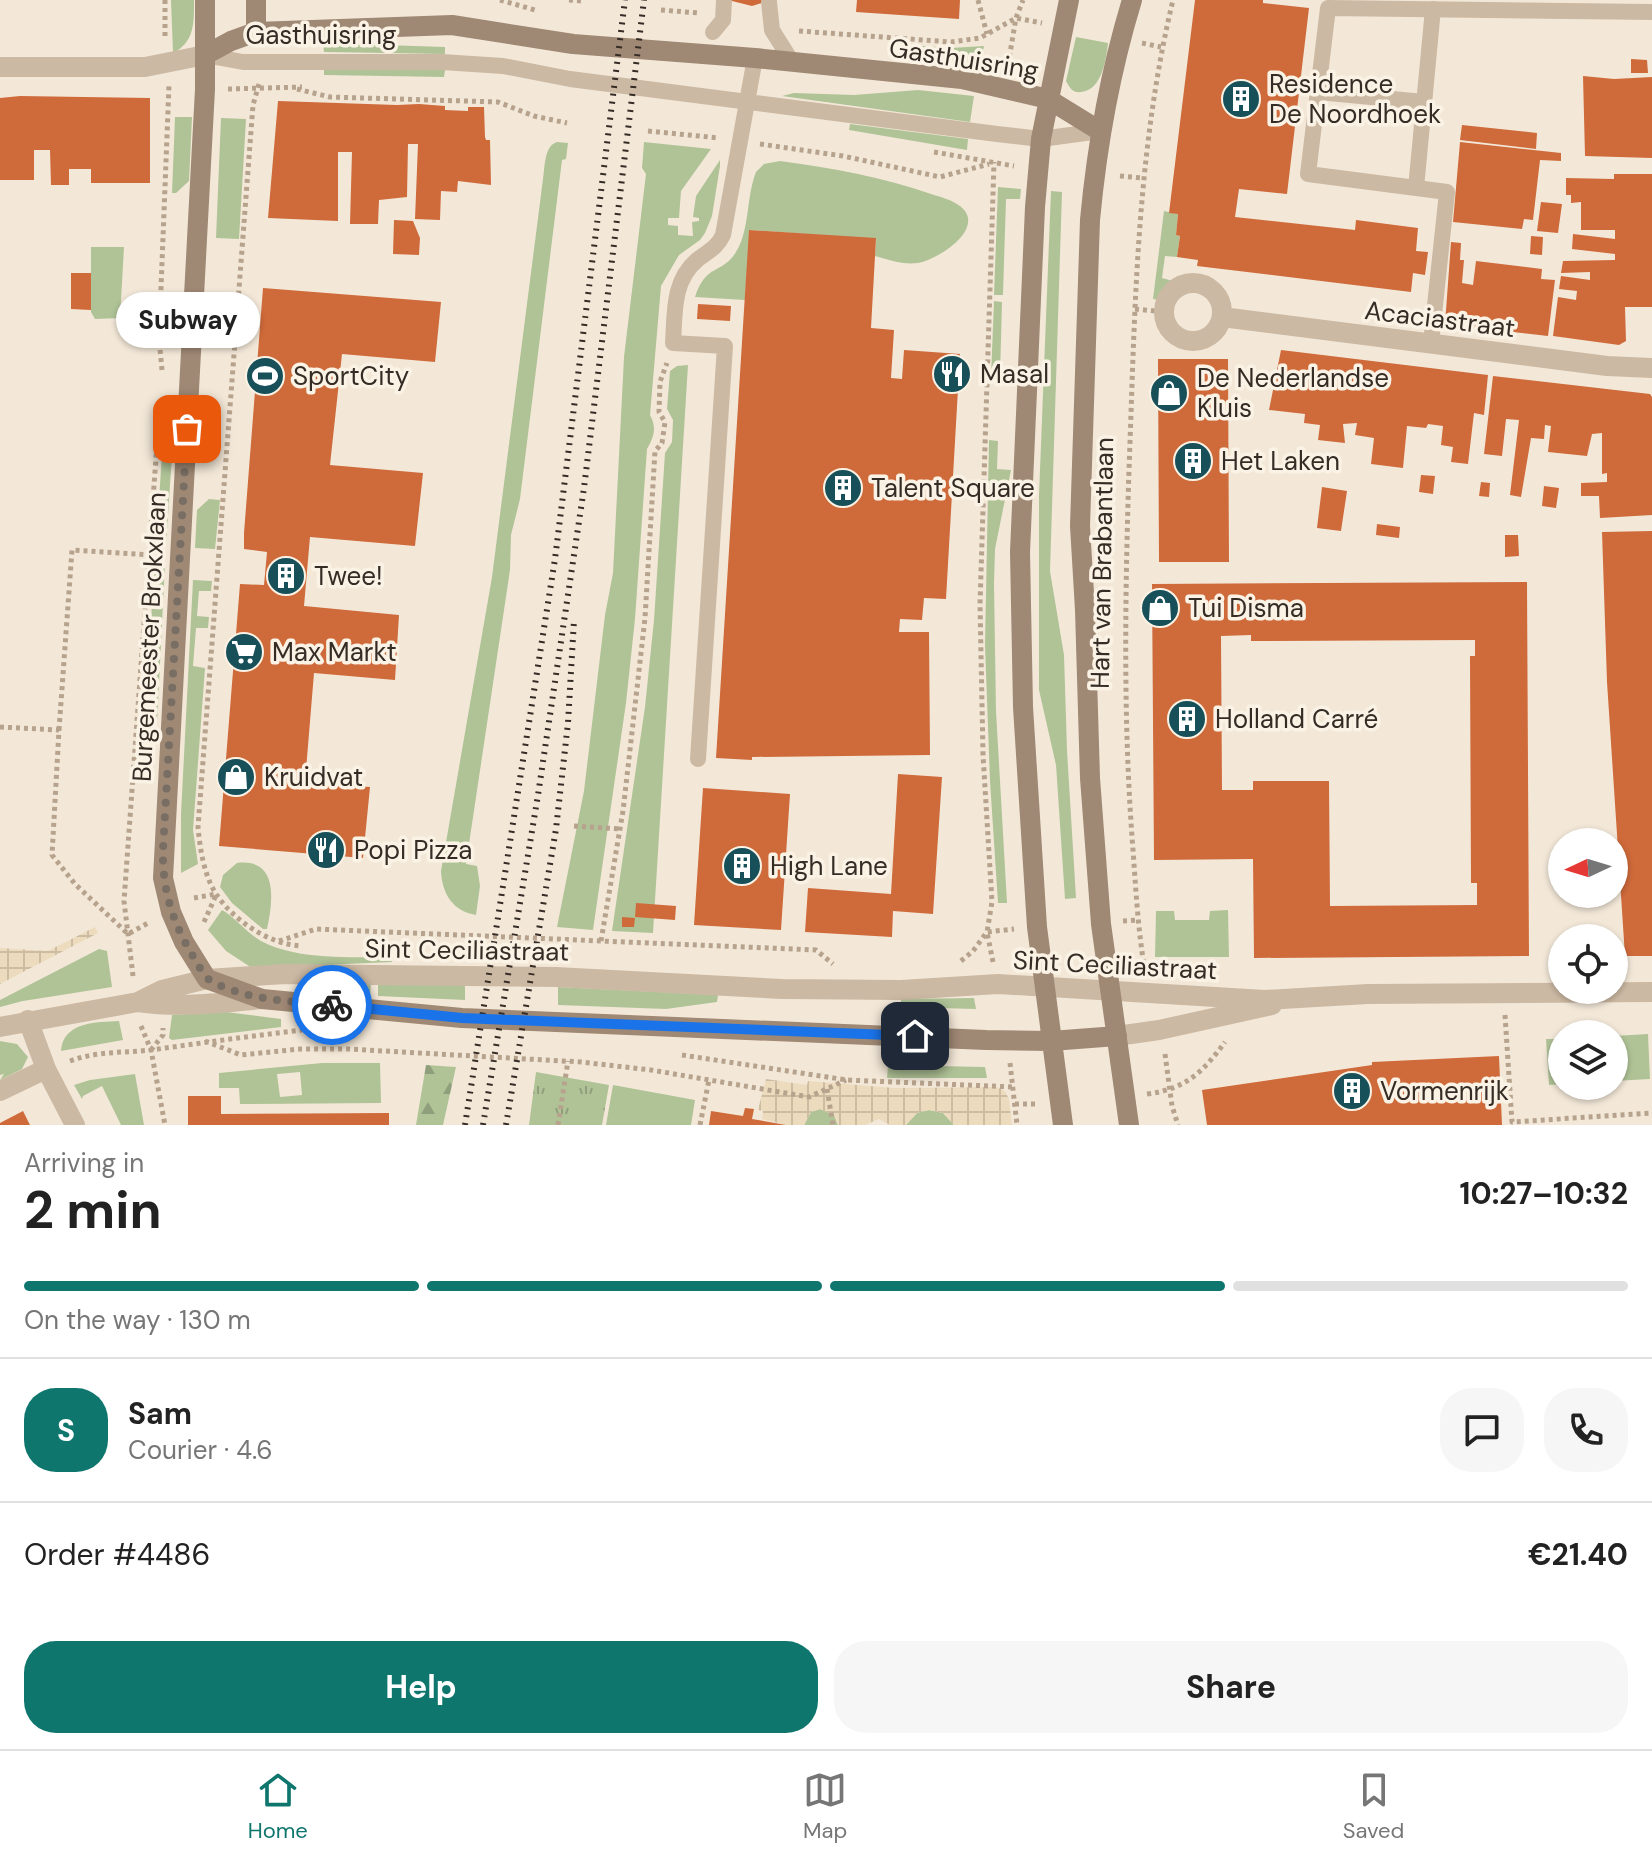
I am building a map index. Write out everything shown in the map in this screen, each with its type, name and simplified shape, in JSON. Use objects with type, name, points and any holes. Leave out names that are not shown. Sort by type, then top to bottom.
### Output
[{"type":"street","name":"Burgemeester Brokxlaan","points":[[205,0],[205,89],[163,878],[171,912],[184,942],[207,979]]},
{"type":"street","points":[[256,0],[256,32]]},
{"type":"street","points":[[1063,1125],[1037,927],[1024,735],[1020,552],[1035,207],[1041,139],[1069,0]]},
{"type":"street","name":"Hart van Brabantlaan","points":[[1129,1125],[1095,867],[1080,526],[1090,220],[1100,131],[1120,39],[1132,0]]},
{"type":"street","name":"Gasthuisring","points":[[0,67],[145,67],[205,55],[256,32],[452,25],[573,44],[962,79],[1048,99],[1100,131]]},
{"type":"street","points":[[1187,283],[1209,287],[1222,306],[1222,317],[1217,328],[1197,340],[1174,334],[1165,312],[1170,296],[1187,283]]},
{"type":"street","name":"Acaciastraat","points":[[1222,317],[1623,368],[1652,368]]},
{"type":"street","name":"Sint Ceciliastraat","points":[[207,979],[285,974],[465,974],[782,989],[901,990],[998,984],[1265,1000],[1368,994],[1652,992]]},
{"type":"street","points":[[138,1002],[162,990],[207,979]]},
{"type":"street","name":"Sint Ceciliastraat","points":[[207,979],[262,999],[462,1018],[1051,1041],[1159,1030],[1246,1013],[1295,999]]},
{"type":"street","points":[[0,1027],[138,1002],[196,1005],[262,999]]},
{"type":"street","points":[[28,1020],[46,1069],[75,1125]]},
{"type":"street","points":[[0,1091],[46,1069]]},
{"type":"lane","points":[[713,32],[723,20],[724,0]]},
{"type":"lane","points":[[769,2],[772,30],[792,62]]},
{"type":"lane","points":[[1431,343],[1447,192],[1308,174],[1328,8],[1652,12]]},
{"type":"lane","points":[[1416,188],[1433,9]]},
{"type":"lane","points":[[243,62],[256,32]]},
{"type":"lane","name":"Gasthuisring","points":[[205,55],[243,62],[326,60],[476,64],[1041,139],[1100,131]]},
{"type":"lane","points":[[698,759],[725,346],[673,343],[676,299],[680,283],[694,262],[717,245],[723,235],[755,58]]},
{"type":"lane","points":[[1318,92],[1424,102]]},
{"type":"path","points":[[165,0],[165,38]]},
{"type":"path","points":[[569,0],[582,1]]},
{"type":"path","points":[[978,0],[987,34]]},
{"type":"path","name":"Gasthuisring","points":[[772,30],[951,42],[980,38],[1016,18],[1023,0]]},
{"type":"path","name":"Hart van Brabantlaan","points":[[1149,992],[1138,920],[1128,790],[1125,628],[1135,309],[1146,148],[1161,47],[1173,0]]},
{"type":"path","points":[[661,10],[708,13]]},
{"type":"path","name":"Gasthuisring","points":[[567,123],[534,116],[498,102],[330,97],[296,89],[257,88],[253,105],[198,827],[201,853],[216,894],[258,932],[278,941],[316,929],[601,941]]},
{"type":"path","points":[[162,382],[159,339],[169,90]]},
{"type":"path","points":[[648,131],[843,156],[940,177],[994,162],[980,530],[980,677],[992,902],[987,932]]},
{"type":"path","points":[[1135,309],[1165,312]]},
{"type":"path","points":[[673,343],[660,382],[659,412],[665,422],[662,443],[655,451],[645,618],[620,829],[601,941],[816,950],[843,973]]},
{"type":"path","name":"Burgemeester Brokxlaan","points":[[160,407],[124,901],[130,965],[142,1031],[151,1050],[165,1125]]},
{"type":"path","points":[[128,934],[75,884],[52,855],[72,550],[148,555]]},
{"type":"path","points":[[0,727],[59,730]]},
{"type":"path","points":[[574,826],[620,829]]},
{"type":"path","points":[[1503,994],[1512,1122],[1652,1113]]},
{"type":"path","points":[[1159,1030],[1178,1125]]},
{"type":"path","points":[[46,1069],[88,1054],[151,1050],[204,1041],[241,1055],[300,1049],[348,1049],[568,1061],[651,1070],[809,1097],[847,1080]]},
{"type":"path","points":[[672,1054],[847,1080],[1014,1087],[1017,1125]]},
{"type":"path","points":[[558,1125],[568,1061]]},
{"type":"path","points":[[700,1125],[709,1080]]},
{"type":"path","points":[[827,1089],[833,1125]]},
{"type":"green space","points":[[171,0],[194,0],[189,37],[173,53]]},
{"type":"green space","points":[[1076,37],[1108,43],[1098,80],[1094,86],[1081,92],[1073,91],[1066,81]]},
{"type":"green space","points":[[323,43],[445,47],[445,54],[324,52]]},
{"type":"green space","points":[[898,44],[951,48],[984,46],[980,65],[946,61],[897,49]]},
{"type":"green space","points":[[324,69],[445,70],[444,77],[324,75]]},
{"type":"green space","points":[[918,90],[974,96],[970,122],[782,96],[794,93],[854,95]]},
{"type":"green space","points":[[175,117],[192,117],[189,181],[172,193]]},
{"type":"green space","points":[[221,118],[246,119],[239,239],[216,238]]},
{"type":"green space","points":[[850,124],[968,139],[967,150],[849,130]]},
{"type":"green space","points":[[557,142],[568,143],[566,159],[562,160],[520,499],[511,535],[510,570],[466,864],[477,866],[480,886],[476,915],[461,910],[450,900],[441,871],[492,577],[545,163],[547,152]]},
{"type":"green space","points":[[644,142],[711,149],[681,191],[679,218],[668,218],[668,225],[678,226],[678,235],[693,236],[692,222],[699,221],[699,218],[693,217],[696,196],[720,160],[720,166],[712,216],[705,233],[679,255],[661,286],[650,415],[654,432],[647,449],[635,619],[593,930],[557,927],[584,791],[613,573],[624,357],[646,174],[642,168]]},
{"type":"green space","points":[[780,161],[838,170],[913,188],[954,202],[967,215],[968,224],[957,242],[937,256],[918,263],[896,262],[875,256],[876,239],[750,230],[745,300],[695,297],[704,279],[726,264],[736,252],[746,223],[756,172],[764,164]]},
{"type":"green space","points":[[998,187],[1021,189],[1020,199],[1006,199],[1003,295],[994,295]]},
{"type":"green space","points":[[1051,191],[1062,192],[1050,571],[1064,655],[1076,898],[1065,899],[1056,765],[1039,690],[1039,495]]},
{"type":"green space","points":[[1164,211],[1178,214],[1176,235],[1180,236],[1177,257],[1165,256],[1162,278],[1173,281],[1158,300],[1153,299]]},
{"type":"green space","points":[[91,247],[124,247],[120,318],[95,319],[91,312]]},
{"type":"green space","points":[[994,301],[1002,302],[1000,377],[991,377]]},
{"type":"green space","points":[[688,365],[653,933],[612,931],[645,707],[665,453],[672,442],[673,420],[667,409],[670,371],[677,366]]},
{"type":"green space","points":[[165,408],[175,409],[166,546],[156,546]]},
{"type":"green space","points":[[989,440],[998,441],[997,469],[1011,470],[995,549],[994,584],[996,711],[1007,903],[998,903],[990,781],[985,645]]},
{"type":"green space","points":[[209,499],[220,500],[215,549],[195,548],[197,510]]},
{"type":"green space","points":[[155,563],[165,563],[157,724],[141,723]]},
{"type":"green space","points":[[193,580],[212,581],[211,591],[199,591],[197,616],[209,617],[208,628],[196,628],[193,666],[205,668],[193,830],[198,864],[181,873],[181,814]]},
{"type":"green space","points":[[237,863],[251,863],[267,874],[271,906],[267,929],[232,903],[220,887],[223,875]]},
{"type":"green space","points":[[222,910],[261,941],[292,952],[392,958],[392,962],[252,968],[226,951],[208,930]]},
{"type":"green space","points":[[1228,910],[1229,957],[1155,957],[1156,911],[1174,911],[1175,920],[1209,920],[1210,911]]},
{"type":"green space","points":[[99,949],[107,951],[112,987],[0,1007],[0,1000]]},
{"type":"green space","points":[[465,982],[465,1000],[378,996],[378,984],[371,983],[370,995],[332,992],[297,983]]},
{"type":"green space","points":[[558,987],[718,995],[717,1002],[666,1009],[558,1005]]},
{"type":"green space","points":[[974,998],[976,1009],[901,1007],[901,999]]},
{"type":"green space","points":[[226,1012],[281,1019],[281,1027],[169,1038],[172,1015]]},
{"type":"green space","points":[[119,1021],[123,1040],[61,1051],[63,1041],[74,1029],[91,1023]]},
{"type":"green space","points":[[1648,1034],[1650,1079],[1628,1080],[1628,1035]]},
{"type":"green space","points":[[0,1041],[17,1044],[28,1057],[22,1069],[0,1080],[4,1074],[0,1075]]},
{"type":"green space","points":[[322,1063],[380,1063],[381,1103],[240,1104],[239,1088],[219,1088],[219,1073]],"holes":[[[300,1072],[302,1095],[280,1097],[277,1074]]]},
{"type":"green space","points":[[426,1065],[456,1067],[443,1125],[416,1125]]},
{"type":"green space","points":[[888,1065],[985,1067],[987,1078],[887,1078]]},
{"type":"green space","points":[[536,1072],[609,1085],[602,1125],[529,1125]]},
{"type":"green space","points":[[135,1074],[144,1125],[121,1125],[102,1086],[82,1099],[74,1085],[90,1080]]},
{"type":"green space","points":[[613,1085],[695,1100],[691,1125],[606,1125]]},
{"type":"green space","points":[[820,1109],[834,1115],[838,1125],[804,1125],[811,1112]]},
{"type":"green space","points":[[929,1110],[943,1113],[954,1125],[906,1125],[917,1113]]},
{"type":"shaded area","points":[[95,927],[98,933],[0,984],[0,948],[48,951]]},
{"type":"shaded area","points":[[766,1079],[807,1085],[808,1081],[895,1088],[997,1087],[1005,1091],[1009,1099],[1012,1125],[954,1125],[943,1113],[929,1110],[917,1113],[906,1125],[890,1125],[879,1119],[865,1125],[838,1125],[834,1115],[820,1109],[811,1112],[804,1125],[786,1125],[762,1119],[763,1111],[758,1110]]},
{"type":"building","points":[[728,0],[771,0],[752,6]]},
{"type":"building","points":[[857,0],[960,0],[959,19],[856,12]]},
{"type":"building","name":"Residence De Noordhoek","points":[[1195,0],[1263,0],[1263,3],[1309,8],[1287,194],[1239,189],[1235,217],[1355,230],[1356,220],[1418,228],[1416,251],[1428,252],[1425,275],[1413,273],[1411,292],[1197,266],[1198,260],[1177,257],[1180,236],[1176,235],[1178,214],[1169,213]]},
{"type":"building","points":[[1631,59],[1647,60],[1648,73],[1631,73]]},
{"type":"building","points":[[1583,76],[1614,79],[1652,77],[1652,158],[1585,156]]},
{"type":"building","points":[[0,98],[150,98],[150,183],[91,183],[91,169],[69,169],[69,185],[51,185],[50,150],[34,150],[34,180],[0,180]]},
{"type":"building","points":[[278,101],[419,104],[468,111],[468,107],[484,107],[485,137],[490,140],[491,185],[458,181],[457,192],[441,191],[440,220],[415,219],[418,144],[408,144],[407,197],[379,200],[378,224],[350,224],[352,152],[338,152],[338,221],[268,218]]},
{"type":"building","points":[[1462,125],[1537,133],[1536,149],[1460,140]]},
{"type":"building","points":[[1460,142],[1561,153],[1561,161],[1540,160],[1533,220],[1524,219],[1522,229],[1453,222]]},
{"type":"building","points":[[1614,174],[1652,174],[1652,307],[1625,307],[1626,341],[1619,345],[1553,336],[1558,297],[1576,300],[1577,291],[1559,289],[1561,276],[1590,280],[1590,272],[1561,273],[1563,261],[1615,260],[1615,254],[1572,249],[1573,234],[1615,239],[1615,230],[1581,230],[1581,202],[1571,203],[1571,195],[1566,195],[1566,178],[1614,179]]},
{"type":"building","points":[[1541,202],[1562,204],[1558,233],[1537,231]]},
{"type":"building","points":[[394,220],[413,221],[420,238],[419,255],[393,254]]},
{"type":"building","name":"Talent Square","points":[[749,230],[876,238],[871,328],[894,330],[891,378],[902,379],[904,350],[960,354],[946,599],[924,598],[922,620],[900,619],[899,632],[929,632],[930,755],[752,757],[752,760],[716,758]]},
{"type":"building","points":[[1531,236],[1543,237],[1542,255],[1530,254]]},
{"type":"building","points":[[1451,242],[1461,243],[1460,260],[1464,260],[1462,283],[1473,285],[1476,261],[1542,269],[1541,279],[1555,280],[1548,336],[1445,324]]},
{"type":"building","points":[[71,273],[91,273],[91,310],[71,309]]},
{"type":"building","name":"Twee!","points":[[263,288],[441,302],[435,362],[342,354],[330,465],[423,473],[415,546],[310,537],[304,606],[399,615],[395,680],[314,673],[305,782],[370,787],[363,858],[219,846],[240,584],[264,585],[267,552],[244,549]]},
{"type":"building","points":[[698,304],[731,306],[730,321],[697,319]]},
{"type":"building","points":[[1281,350],[1488,375],[1484,415],[1474,413],[1468,464],[1451,462],[1453,447],[1441,445],[1443,426],[1407,426],[1403,468],[1371,464],[1374,438],[1355,435],[1357,423],[1343,424],[1345,443],[1318,440],[1320,425],[1304,423],[1305,414],[1269,410]]},
{"type":"building","name":"Het Laken","points":[[1158,359],[1228,359],[1229,562],[1159,562]]},
{"type":"building","points":[[1493,376],[1650,394],[1652,515],[1600,518],[1599,496],[1581,496],[1581,483],[1607,482],[1607,473],[1602,474],[1602,433],[1592,434],[1587,456],[1548,452],[1551,426],[1545,425],[1544,439],[1531,438],[1521,497],[1510,495],[1519,420],[1506,419],[1502,456],[1484,454]]},
{"type":"building","points":[[1421,475],[1435,476],[1433,494],[1419,492]]},
{"type":"building","points":[[1481,482],[1490,483],[1489,497],[1479,496]]},
{"type":"building","points":[[1544,486],[1559,488],[1556,508],[1542,506]]},
{"type":"building","points":[[1322,487],[1347,491],[1341,531],[1317,528]]},
{"type":"building","points":[[1377,524],[1400,527],[1399,538],[1376,535]]},
{"type":"building","points":[[1652,531],[1652,956],[1628,956],[1628,924],[1623,924],[1622,908],[1628,908],[1628,828],[1617,828],[1602,532]]},
{"type":"building","points":[[1505,535],[1518,535],[1519,556],[1505,557]]},
{"type":"building","name":"Holland Carré","points":[[1527,582],[1529,956],[1254,958],[1253,859],[1154,860],[1152,584]],"holes":[[[1251,635],[1251,641],[1475,640],[1475,656],[1470,656],[1471,883],[1477,883],[1477,905],[1330,906],[1329,781],[1253,781],[1253,790],[1222,790],[1221,636]]]},
{"type":"building","points":[[898,774],[942,777],[933,914],[893,911],[892,937],[805,932],[808,888],[891,894]]},
{"type":"building","name":"High Lane","points":[[703,788],[790,794],[781,930],[694,925]]},
{"type":"building","points":[[636,903],[676,906],[675,920],[635,917]]},
{"type":"building","points":[[622,917],[635,918],[634,927],[622,927]]},
{"type":"building","name":"Vormenrijk","points":[[1499,1056],[1502,1125],[1207,1125],[1202,1090],[1372,1065],[1372,1062]]},
{"type":"building","points":[[188,1096],[221,1096],[221,1114],[389,1113],[389,1125],[188,1125]]},
{"type":"building","points":[[745,1108],[754,1109],[752,1119],[786,1125],[709,1125],[711,1111],[743,1116]]},
{"type":"building","points":[[23,1111],[30,1125],[0,1125],[0,1123]]},
{"type":"railway","points":[[465,1125],[555,559],[625,0]]},
{"type":"railway","points":[[483,1125],[538,795],[584,488],[644,0]]},
{"type":"railway","points":[[506,1125],[556,829],[568,723],[574,620]]},
{"type":"way so far","points":[[187,429],[163,850],[163,878],[171,912],[184,942],[207,979],[262,999],[332,1005]]},
{"type":"place","name":"Residence De Noordhoek","points":[[1241,99]]},
{"type":"place","name":"Masal","points":[[952,374]]},
{"type":"place","name":"SportCity","points":[[265,376]]},
{"type":"place","name":"De Nederlandse Kluis","points":[[1169,393]]},
{"type":"place","name":"Subway","points":[[187,429]]},
{"type":"place","name":"Het Laken","points":[[1193,461]]},
{"type":"place","name":"Talent Square","points":[[843,488]]},
{"type":"place","name":"Twee!","points":[[286,576]]},
{"type":"place","name":"Tui Disma","points":[[1160,608]]},
{"type":"place","name":"Max Markt","points":[[244,652]]},
{"type":"place","name":"Holland Carré","points":[[1187,719]]},
{"type":"place","name":"Kruidvat","points":[[236,777]]},
{"type":"place","name":"Popi Pizza","points":[[326,850]]},
{"type":"place","name":"High Lane","points":[[742,866]]},
{"type":"place","name":"Vormenrijk","points":[[1352,1091]]},
{"type":"route","points":[[332,1005],[462,1018],[915,1036]]}]
